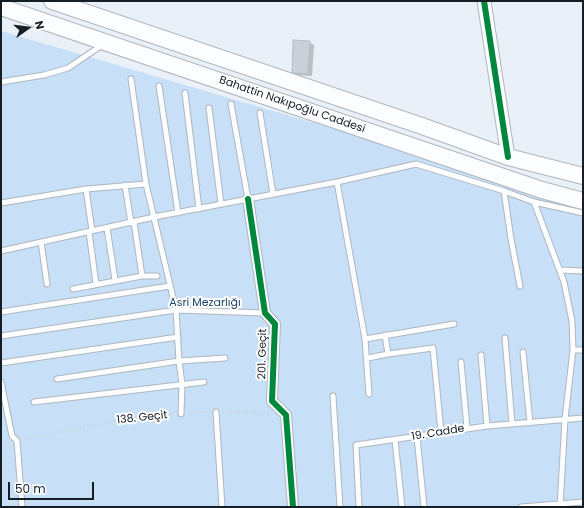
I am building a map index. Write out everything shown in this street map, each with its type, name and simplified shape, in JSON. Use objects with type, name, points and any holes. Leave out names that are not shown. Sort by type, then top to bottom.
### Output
[{"type":"main road","name":"Bahattin Nakıpoğlu Caddesi","points":[[52,1],[415,123],[508,157],[583,176]]},
{"type":"main road","name":"Bahattin Nakıpoğlu Caddesi","points":[[1,7],[542,190],[583,201]]},
{"type":"street","points":[[484,1],[508,157]]},
{"type":"street","name":"201. Geçit","points":[[248,199],[265,313],[275,324],[272,401],[286,415]]},
{"type":"street","points":[[286,415],[293,507]]},
{"type":"lane","points":[[1,82],[44,75],[68,68],[106,42]]},
{"type":"lane","points":[[131,78],[146,184],[176,310],[182,384],[181,414]]},
{"type":"lane","points":[[159,86],[178,213]]},
{"type":"lane","points":[[185,93],[199,209]]},
{"type":"lane","points":[[231,104],[248,199]]},
{"type":"lane","points":[[209,108],[221,204]]},
{"type":"lane","points":[[260,113],[273,194]]},
{"type":"lane","points":[[1,251],[154,217],[337,182],[416,164],[504,191],[534,202],[583,213]]},
{"type":"lane","points":[[337,182],[368,358],[369,394]]},
{"type":"lane","points":[[1,203],[86,189],[146,184]]},
{"type":"lane","points":[[125,185],[142,276]]},
{"type":"lane","points":[[86,189],[96,284]]},
{"type":"lane","points":[[504,191],[520,286]]},
{"type":"lane","points":[[534,202],[564,282],[572,321],[573,350],[565,419],[560,506]]},
{"type":"lane","points":[[107,228],[115,280]]},
{"type":"lane","points":[[41,242],[47,284]]},
{"type":"lane","points":[[560,270],[583,271]]},
{"type":"lane","points":[[73,289],[115,280],[142,276],[157,276]]},
{"type":"lane","points":[[1,312],[170,286]]},
{"type":"lane","points":[[1,336],[176,310],[265,313]]},
{"type":"lane","points":[[365,339],[454,324]]},
{"type":"lane","points":[[385,336],[388,354]]},
{"type":"lane","points":[[1,364],[178,337]]},
{"type":"lane","points":[[505,338],[512,424]]},
{"type":"lane","points":[[368,358],[433,348],[442,432]]},
{"type":"lane","points":[[573,350],[583,350]]},
{"type":"lane","points":[[522,352],[530,423]]},
{"type":"lane","points":[[481,355],[487,426]]},
{"type":"lane","points":[[58,379],[179,361],[225,358]]},
{"type":"lane","points":[[461,362],[467,428]]},
{"type":"lane","points":[[1,382],[12,436],[17,441],[22,507]]},
{"type":"lane","points":[[34,402],[204,382]]},
{"type":"lane","points":[[333,396],[340,507]]},
{"type":"lane","points":[[216,412],[222,507]]},
{"type":"lane","points":[[1,417],[8,416]]},
{"type":"lane","name":"19. Cadde","points":[[359,507],[356,445],[418,437],[467,428],[583,418]]},
{"type":"lane","points":[[418,437],[424,507]]},
{"type":"lane","points":[[395,440],[402,507]]},
{"type":"lane","points":[[521,507],[560,506],[583,502]]},
{"type":"green space","name":"Asri Mezarlığı","points":[[1,31],[583,202],[583,507],[1,507]]},
{"type":"building","points":[[293,40],[310,41],[308,74],[292,73]]},
{"type":"cycle path","points":[[484,1],[508,157]]},
{"type":"cycle path","points":[[248,199],[265,313],[275,324],[272,401],[286,415],[293,507]]}]
